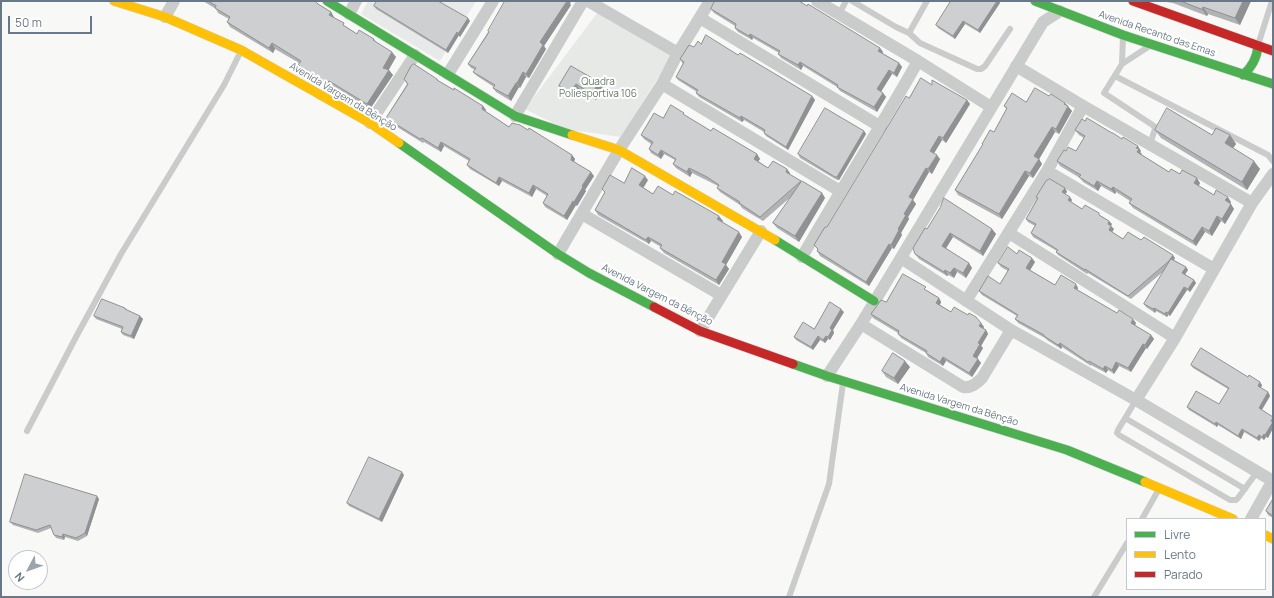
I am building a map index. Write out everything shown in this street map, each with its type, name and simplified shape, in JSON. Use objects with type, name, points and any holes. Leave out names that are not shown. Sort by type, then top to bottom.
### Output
[{"type":"street","name":"Avenida Vargem da Bênção","points":[[114,1],[165,17],[241,50],[370,123],[558,254],[589,273],[700,331],[827,376],[1066,450],[1231,518]]},
{"type":"street","points":[[165,17],[174,1]]},
{"type":"street","points":[[327,1],[515,116],[620,150],[761,231],[874,300]]},
{"type":"street","points":[[349,14],[356,1]]},
{"type":"street","points":[[448,74],[493,1]]},
{"type":"street","points":[[515,116],[583,1]]},
{"type":"street","points":[[588,1],[678,53]]},
{"type":"street","points":[[558,254],[620,150],[662,84],[678,53],[710,1]]},
{"type":"street","points":[[817,1],[918,61],[991,107]]},
{"type":"street","points":[[1133,1],[1273,51]]},
{"type":"street","points":[[1038,2],[1043,22]]},
{"type":"street","name":"Avenida Recanto das Emas","points":[[1038,2],[1123,35],[1273,84]]},
{"type":"street","points":[[827,376],[861,324],[874,300],[901,258],[1043,22],[1060,11]]},
{"type":"street","points":[[700,18],[881,127]]},
{"type":"street","points":[[1243,75],[1251,69],[1256,58],[1258,46]]},
{"type":"street","points":[[370,123],[415,55]]},
{"type":"street","points":[[802,257],[840,191],[881,127],[918,61]]},
{"type":"street","points":[[1016,66],[1252,203]]},
{"type":"street","points":[[662,84],[840,191]]},
{"type":"street","points":[[966,300],[1048,171],[1083,106]]},
{"type":"street","points":[[1048,171],[1214,269]]},
{"type":"street","points":[[1136,400],[1175,338],[1252,203],[1273,174]]},
{"type":"street","points":[[582,214],[721,295]]},
{"type":"street","points":[[700,331],[761,231]]},
{"type":"street","points":[[1009,233],[1175,338]]},
{"type":"street","points":[[901,258],[1010,330],[1136,400],[1273,481],[1252,518]]},
{"type":"street","points":[[861,324],[963,387],[968,388],[977,384],[982,378],[1010,330]]},
{"type":"lane","points":[[839,14],[846,1]]},
{"type":"lane","points":[[852,1],[909,33],[920,43],[977,69],[981,69],[985,66],[1010,29]]},
{"type":"lane","points":[[909,33],[927,1]]},
{"type":"lane","points":[[1258,46],[1272,1]]},
{"type":"lane","points":[[1122,64],[1123,35]]},
{"type":"lane","points":[[1150,144],[1155,129],[1154,126],[1104,93],[1122,64],[1151,44]]},
{"type":"lane","points":[[27,431],[76,337],[122,254],[224,85],[241,50]]},
{"type":"lane","points":[[1115,76],[1268,155],[1273,161]]},
{"type":"lane","points":[[789,597],[829,484],[843,381]]},
{"type":"lane","points":[[1136,400],[1117,431],[1119,435],[1230,500],[1236,500],[1238,498],[1256,472]]},
{"type":"lane","points":[[1124,418],[1245,489]]},
{"type":"lane","points":[[1143,518],[1160,488]]},
{"type":"lane","points":[[1094,597],[1126,545]]},
{"type":"shaded area","points":[[368,1],[476,1],[440,61],[361,14]]},
{"type":"green space","name":"Quadra Poliesportiva 106","points":[[598,12],[672,55],[621,137],[565,129],[525,109]]},
{"type":"building","points":[[208,1],[315,1],[331,12],[329,15],[344,23],[343,25],[357,34],[359,30],[392,52],[383,68],[389,70],[367,104],[329,81],[327,83],[298,65],[301,61],[272,43],[269,48],[227,22],[230,17],[215,8],[216,6]]},
{"type":"building","points":[[377,1],[438,1],[468,18],[446,50],[374,6]]},
{"type":"building","points":[[505,1],[567,1],[540,42],[543,45],[526,74],[523,72],[508,96],[493,88],[495,85],[473,72],[476,68],[468,64],[489,32],[488,31]]},
{"type":"building","points":[[715,1],[799,1],[807,6],[808,4],[880,48],[878,51],[899,63],[894,73],[889,70],[877,89],[883,93],[874,107],[837,87],[838,85],[800,62],[798,65],[778,54],[780,51],[750,34],[749,36],[735,28],[736,24],[711,9]]},
{"type":"building","points":[[951,1],[997,1],[978,30],[963,21],[953,36],[936,25]]},
{"type":"building","points":[[1181,1],[1243,1],[1235,18],[1203,7],[1202,9]]},
{"type":"building","points":[[706,35],[738,55],[740,53],[812,96],[786,147],[764,133],[765,130],[741,116],[740,118],[696,93],[698,90],[676,77],[684,62],[680,59],[689,45],[694,47],[698,41],[701,44]]},
{"type":"building","points":[[414,64],[437,80],[454,90],[454,88],[483,106],[482,109],[509,127],[512,123],[520,125],[528,130],[529,128],[572,155],[571,160],[591,172],[574,202],[573,201],[564,216],[543,203],[548,194],[533,185],[529,193],[499,177],[496,183],[467,165],[470,159],[441,142],[438,148],[386,118],[408,84],[404,79],[411,66]]},
{"type":"building","points":[[571,66],[599,82],[592,94],[576,84],[570,93],[559,86]]},
{"type":"building","points":[[921,78],[932,85],[932,80],[967,100],[943,138],[939,136],[930,151],[937,155],[928,169],[926,168],[909,197],[913,199],[904,214],[906,215],[898,229],[899,230],[891,245],[889,244],[866,282],[817,251],[818,249],[814,245],[825,227],[827,227],[906,96],[909,98]]},
{"type":"building","points":[[1035,88],[1049,96],[1051,94],[1068,106],[1056,129],[1052,127],[1034,156],[1039,159],[1030,173],[1025,171],[999,214],[955,190],[990,130],[994,132],[1007,108],[1004,106],[1012,93],[1026,102]]},
{"type":"building","points":[[671,105],[711,131],[713,128],[757,154],[754,159],[768,168],[773,161],[787,169],[786,172],[801,181],[760,217],[739,203],[740,202],[717,188],[719,185],[707,177],[689,168],[687,172],[673,164],[676,159],[661,150],[658,155],[649,149],[653,142],[641,135],[654,113],[663,118]]},
{"type":"building","points":[[825,108],[864,131],[837,177],[798,154]]},
{"type":"building","points":[[1167,108],[1212,135],[1216,128],[1230,135],[1225,143],[1254,161],[1242,182],[1155,130]]},
{"type":"building","points":[[1087,118],[1122,139],[1123,137],[1138,146],[1136,148],[1139,149],[1137,152],[1169,172],[1171,169],[1180,174],[1182,170],[1197,178],[1194,183],[1214,195],[1216,190],[1228,197],[1225,200],[1231,204],[1222,219],[1217,216],[1209,231],[1202,227],[1193,241],[1129,203],[1132,199],[1113,187],[1111,189],[1097,181],[1094,186],[1079,177],[1081,175],[1057,161],[1064,150],[1066,151],[1068,147],[1076,151],[1085,136],[1075,130],[1082,119],[1085,121]]},
{"type":"building","points":[[632,168],[645,176],[639,185],[653,194],[658,186],[673,195],[675,191],[719,216],[717,219],[739,232],[722,262],[726,264],[716,280],[660,248],[662,245],[648,237],[646,240],[595,210],[605,192],[602,189],[610,175],[624,183]]},
{"type":"building","points":[[1050,179],[1065,188],[1062,192],[1070,197],[1068,200],[1082,209],[1085,205],[1109,221],[1108,224],[1111,226],[1109,230],[1123,239],[1128,232],[1141,240],[1144,237],[1173,255],[1169,261],[1128,296],[1085,270],[1056,252],[1058,250],[1031,233],[1036,224],[1026,219],[1038,198],[1036,197],[1046,181]]},
{"type":"building","points":[[802,181],[822,193],[795,236],[773,223]]},
{"type":"building","points":[[944,198],[992,229],[980,251],[950,233],[942,246],[969,263],[963,273],[954,268],[950,273],[945,270],[944,272],[915,254],[913,248],[925,228],[927,229],[940,208]]},
{"type":"building","points":[[1008,247],[1017,254],[1019,250],[1032,258],[1026,268],[1055,285],[1061,275],[1076,284],[1074,288],[1117,313],[1119,310],[1133,319],[1131,323],[1151,335],[1145,345],[1143,344],[1128,368],[1116,362],[1112,370],[1105,366],[1103,369],[1089,361],[1088,362],[1060,343],[1058,345],[1044,335],[1015,319],[1018,315],[979,291],[988,276],[1000,284],[1009,269],[998,263]]},
{"type":"building","points":[[1171,259],[1186,267],[1182,273],[1194,280],[1188,289],[1184,287],[1168,313],[1166,312],[1165,314],[1144,304]]},
{"type":"building","points":[[903,274],[926,287],[924,289],[939,298],[936,303],[951,312],[954,307],[968,315],[969,313],[976,317],[981,323],[979,326],[986,330],[978,343],[980,344],[973,356],[978,359],[969,373],[943,357],[940,362],[926,353],[927,351],[898,334],[899,331],[871,314],[881,300],[886,302]]},
{"type":"building","points":[[102,299],[140,316],[131,336],[121,332],[123,327],[94,316]]},
{"type":"building","points":[[830,302],[841,309],[830,328],[832,330],[828,337],[826,336],[823,340],[818,336],[811,347],[794,337],[803,322],[814,329]]},
{"type":"building","points":[[1201,348],[1248,377],[1249,375],[1260,382],[1258,386],[1268,392],[1259,408],[1273,417],[1271,421],[1273,422],[1265,435],[1264,434],[1262,437],[1259,435],[1257,438],[1242,429],[1238,436],[1216,422],[1215,424],[1187,407],[1196,391],[1219,404],[1229,388],[1191,365]]},
{"type":"building","points":[[893,353],[905,361],[894,378],[882,371]]},
{"type":"building","points":[[369,457],[402,472],[379,519],[347,503]]},
{"type":"building","points":[[25,474],[97,496],[85,533],[76,538],[63,534],[62,537],[54,535],[50,525],[36,530],[10,522]]},
{"type":"building","points":[[1273,499],[1273,516],[1266,511]]},
{"type":"traffic: fast","points":[[327,1],[515,116],[572,135]]},
{"type":"traffic: fast","points":[[1035,1],[1123,35],[1273,84]]},
{"type":"traffic: fast","points":[[1243,75],[1254,62],[1258,46]]},
{"type":"traffic: fast","points":[[399,143],[558,254],[589,273],[654,307]]},
{"type":"traffic: fast","points":[[775,240],[874,301]]},
{"type":"traffic: fast","points":[[793,364],[827,376],[1067,450],[1145,482]]},
{"type":"traffic: slow","points":[[114,1],[165,17],[241,50],[370,123],[399,143]]},
{"type":"traffic: slow","points":[[572,135],[619,150],[775,240]]},
{"type":"traffic: slow","points":[[1145,482],[1231,518]]},
{"type":"traffic: slow","points":[[1266,536],[1273,539]]},
{"type":"traffic: jam","points":[[1133,1],[1273,51]]},
{"type":"traffic: jam","points":[[654,307],[700,331],[793,364]]}]
